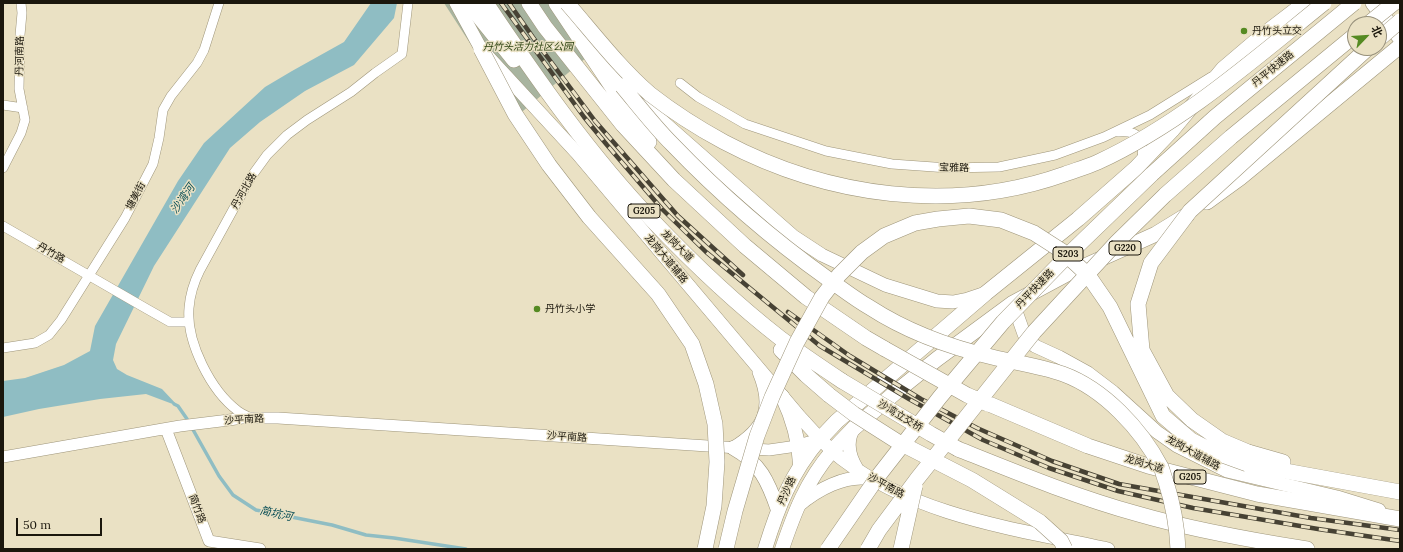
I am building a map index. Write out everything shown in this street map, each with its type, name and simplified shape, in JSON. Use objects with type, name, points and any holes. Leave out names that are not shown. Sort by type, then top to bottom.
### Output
[{"type":"highway","points":[[468,3],[524,70],[553,100]]},
{"type":"highway","name":"龙岗大道","points":[[486,3],[553,100],[589,147],[652,221],[719,286],[751,314],[786,342],[842,381]]},
{"type":"highway","name":"G205","points":[[529,3],[545,27],[623,125],[674,180]]},
{"type":"highway","points":[[556,3],[674,180]]},
{"type":"highway","points":[[567,3],[628,73],[651,94],[680,116],[747,154],[795,173],[862,190],[924,196],[1002,190],[1040,183],[1097,163],[1155,131],[1190,108],[1229,80],[1324,3]]},
{"type":"highway","points":[[820,439],[837,421],[986,292],[1078,219],[1142,162],[1173,129],[1223,69],[1263,35],[1305,3]]},
{"type":"highway","name":"丹平快速路","points":[[828,549],[879,475],[940,397],[1003,322],[1069,254],[1152,174],[1215,117],[1354,3]]},
{"type":"highway","points":[[1373,3],[1400,38]]},
{"type":"highway","points":[[1378,16],[1394,3]]},
{"type":"highway","points":[[1387,32],[1400,21]]},
{"type":"highway","name":"S203","points":[[868,549],[879,530],[917,479],[1034,332],[1117,242],[1165,195],[1231,137],[1347,42]]},
{"type":"highway","name":"G220","points":[[832,451],[849,433],[937,359],[1013,302],[1067,274],[1156,234],[1205,204],[1240,178],[1400,46]]},
{"type":"highway","points":[[481,49],[515,114],[549,165],[589,218],[658,294],[692,344],[706,384],[716,424],[717,462],[714,506],[706,549]]},
{"type":"highway","points":[[1248,458],[1192,420],[1167,396],[1142,350],[1138,304],[1151,263],[1190,211],[1359,56]]},
{"type":"highway","points":[[622,86],[670,143],[765,231],[866,306],[902,326],[950,345],[1063,374],[1086,385],[1105,398],[1125,418],[1144,441],[1162,468],[1172,500],[1177,529],[1178,549]]},
{"type":"highway","name":"龙岗大道","points":[[674,180],[745,246],[806,297],[866,338],[967,395],[1088,446],[1148,466],[1257,494],[1400,518]]},
{"type":"highway","points":[[726,549],[735,511],[755,444],[772,397],[797,342],[822,298],[839,275],[862,252],[884,236],[915,223],[969,216],[1001,220],[1034,233],[1062,251],[1088,275],[1110,307],[1163,416],[1191,440],[1214,452],[1248,458],[1400,492]]},
{"type":"highway","points":[[751,314],[779,348],[806,375],[854,414],[898,442],[972,480],[1040,522],[1061,541],[1066,549]]},
{"type":"highway","name":"沙湾立交桥","points":[[842,381],[958,449],[1068,492],[1139,514],[1212,532],[1307,549]]},
{"type":"highway","points":[[901,549],[917,479]]},
{"type":"main road","name":"龙岗大道辅路","points":[[456,3],[481,49],[577,153],[820,439]]},
{"type":"main road","points":[[560,3],[622,86],[793,236],[822,256],[884,285],[936,301],[953,302],[968,299],[986,292]]},
{"type":"main road","name":"龙岗大道辅路","points":[[1013,302],[1024,334],[1035,346],[1088,373],[1113,392],[1157,432],[1176,446],[1227,471],[1337,497],[1400,518]]},
{"type":"main road","points":[[748,356],[758,371],[764,388],[766,404],[765,412],[760,426],[755,432],[733,448],[744,454],[756,464],[766,479],[778,510]]},
{"type":"main road","points":[[782,396],[793,424],[798,445],[800,464]]},
{"type":"main road","points":[[849,433],[849,447],[852,459],[858,470]]},
{"type":"main road","name":"沙平南路","points":[[820,439],[832,451],[858,470],[910,498],[956,515],[1088,546],[1108,549]]},
{"type":"main road","name":"丹沙路","points":[[765,549],[778,510],[794,475],[800,464],[820,439]]},
{"type":"main road","name":"丹沙路","points":[[782,549],[798,506],[817,470],[832,451]]},
{"type":"main road","points":[[798,506],[819,491],[838,483],[857,478],[875,480]]},
{"type":"street","name":"丹河南路","points":[[3,168],[21,133],[25,120],[19,89],[22,13],[21,3]]},
{"type":"street","name":"塘美街","points":[[3,348],[35,343],[49,335],[61,320],[125,218],[153,164],[163,110],[171,96],[197,63],[204,50],[219,3]]},
{"type":"street","name":"丹河北路","points":[[252,418],[238,412],[228,402],[209,377],[197,351],[189,322],[188,310],[193,285],[251,178],[267,154],[287,135],[307,120],[351,92],[402,54],[408,3]]},
{"type":"street","name":"宝雅路","points":[[680,83],[698,97],[745,124],[826,151],[892,164],[948,168],[998,167],[1056,155],[1115,132],[1150,115],[1223,69]]},
{"type":"street","points":[[3,105],[23,108]]},
{"type":"street","points":[[1115,132],[1133,132],[1138,136],[1142,145],[1142,162]]},
{"type":"street","name":"丹竹路","points":[[3,226],[170,322],[189,322]]},
{"type":"street","name":"沙平南路","points":[[3,457],[180,426],[252,418],[278,418],[769,450],[798,445],[820,439]]},
{"type":"street","name":"简竹路","points":[[166,429],[210,545],[260,549]]},
{"type":"green space","name":"丹竹头活力社区公园","points":[[444,3],[576,3],[606,41],[517,116]]},
{"type":"water","name":"沙湾河","points":[[371,3],[397,3],[394,18],[354,65],[305,91],[260,122],[230,148],[154,266],[116,344],[113,360],[117,369],[127,375],[162,389],[178,406],[146,394],[100,399],[39,409],[3,417],[3,381],[25,378],[64,365],[90,351],[95,326],[178,181],[204,143],[265,87],[344,42]]},
{"type":"waterway","name":"简坑河","points":[[174,404],[178,406],[187,419],[219,476],[233,495],[256,510],[332,525],[366,535],[466,549]]},
{"type":"railway","points":[[501,3],[584,117],[662,209],[706,252],[820,346],[909,399],[983,440],[1049,468],[1118,491],[1193,508],[1400,541]]},
{"type":"railway","points":[[509,3],[595,121],[678,216],[743,275]]},
{"type":"railway","points":[[788,312],[850,356],[921,399],[977,428],[1052,461],[1119,484],[1311,518],[1400,530]]},
{"type":"place","name":"丹竹头立交","points":[[1244,31]]},
{"type":"place","name":"丹竹头小学","points":[[537,309]]}]
